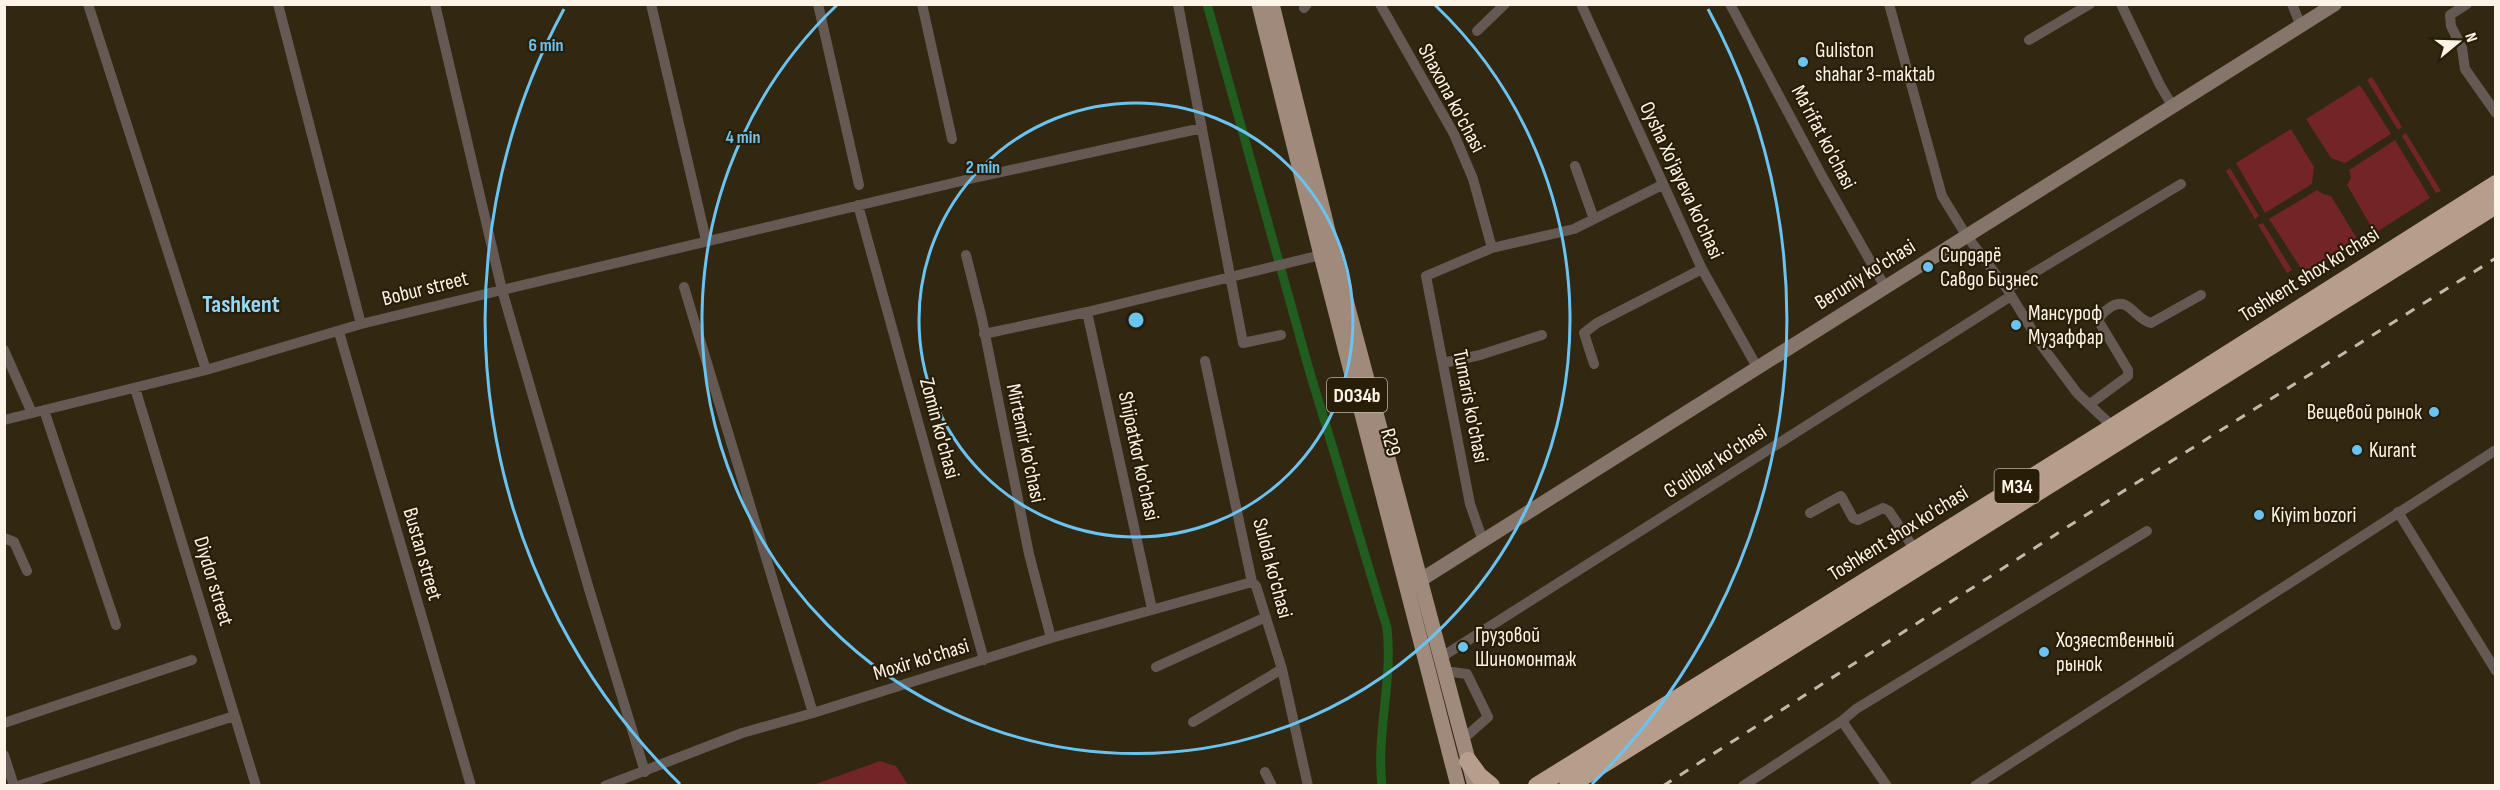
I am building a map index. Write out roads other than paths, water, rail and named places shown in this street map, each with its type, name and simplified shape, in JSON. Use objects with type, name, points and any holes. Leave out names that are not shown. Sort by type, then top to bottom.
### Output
[{"type":"highway","name":"Toshkent shox ko'chasi","points":[[1537,786],[2114,427],[2496,184]]},
{"type":"highway","name":"Toshkent shox ko'chasi","points":[[1568,786],[2496,205]]},
{"type":"highway","points":[[1468,761],[1479,776],[1491,786]]},
{"type":"main road","name":"R29","points":[[1258,4],[1458,786]]},
{"type":"main road","name":"R29","points":[[1272,4],[1337,266],[1468,761]]},
{"type":"main road","name":"D034b","points":[[1468,761],[1475,786]]},
{"type":"street","points":[[88,4],[206,370]]},
{"type":"street","points":[[278,4],[361,324]]},
{"type":"street","points":[[435,4],[502,290],[585,578],[645,771]]},
{"type":"street","points":[[651,4],[706,240]]},
{"type":"street","points":[[818,4],[859,185]]},
{"type":"street","points":[[922,4],[952,139]]},
{"type":"street","points":[[1178,4],[1243,343],[1281,335]]},
{"type":"street","name":"Shaxona ko'chasi","points":[[1380,4],[1454,134],[1473,179],[1492,248]]},
{"type":"street","points":[[1478,30],[1505,4]]},
{"type":"street","name":"Oysha Xo'jayeva ko'chasi","points":[[1581,4],[1702,269],[1757,367]]},
{"type":"street","name":"Ma'rifat ko'chasi","points":[[1730,4],[1822,176],[1885,287]]},
{"type":"street","points":[[1889,4],[1942,196],[1966,235],[2009,293],[2042,346],[2077,393],[2114,427]]},
{"type":"street","points":[[2121,4],[2160,86],[2173,107]]},
{"type":"street","points":[[2292,4],[2301,26]]},
{"type":"street","name":"Beruniy ko'chasi","points":[[1419,581],[2335,4]]},
{"type":"street","points":[[2467,4],[2450,15],[2451,26],[2462,48],[2465,69],[2496,113]]},
{"type":"street","points":[[2029,40],[2086,5]]},
{"type":"street","name":"Bobur street","points":[[4,420],[206,370],[361,324],[706,240],[1202,128]]},
{"type":"street","points":[[1575,166],[1594,219]]},
{"type":"street","name":"G'oliblar ko'chasi","points":[[1442,665],[2009,293],[2181,184]]},
{"type":"street","points":[[1492,248],[1574,229],[1662,185]]},
{"type":"street","name":"Zomin ko'chasi","points":[[858,205],[984,660]]},
{"type":"street","name":"Tumaris ko'chasi","points":[[1483,541],[1470,504],[1426,276],[1492,248]]},
{"type":"street","name":"Mirtemir ko'chasi","points":[[966,255],[1029,554],[1051,638]]},
{"type":"street","points":[[984,334],[1087,312],[1321,255]]},
{"type":"street","points":[[1593,364],[1584,333],[1596,323],[1702,269]]},
{"type":"street","points":[[684,287],[813,713]]},
{"type":"street","points":[[2090,404],[2128,376],[2128,370],[2098,320],[2101,313],[2112,305],[2122,303],[2132,308],[2146,323],[2151,323],[2201,295]]},
{"type":"street","name":"Shijoatkor ko'chasi","points":[[1087,312],[1152,609]]},
{"type":"street","name":"Bustаn street","points":[[339,332],[471,786]]},
{"type":"street","points":[[1443,363],[1480,355],[1542,335]]},
{"type":"street","points":[[4,350],[32,413]]},
{"type":"street","name":"Sulola ko'chasi","points":[[1205,361],[1252,582],[1256,586],[1282,669],[1308,786]]},
{"type":"street","name":"Diydor street","points":[[135,388],[256,786]]},
{"type":"street","points":[[44,410],[116,625]]},
{"type":"street","points":[[1975,786],[2496,450]]},
{"type":"street","points":[[1810,513],[1840,496],[1853,518],[1858,520],[1883,508],[1889,511],[1915,550]]},
{"type":"street","points":[[2398,512],[2496,671]]},
{"type":"street","points":[[1743,786],[1842,721],[1856,709],[2147,531]]},
{"type":"street","points":[[4,538],[14,542],[27,571]]},
{"type":"street","name":"Moxir ko'chasi","points":[[605,786],[742,733],[1051,638],[1252,582]]},
{"type":"street","points":[[1156,667],[1266,617]]},
{"type":"street","points":[[4,723],[192,660]]},
{"type":"street","points":[[1442,665],[1467,674],[1488,717],[1462,740]]},
{"type":"street","points":[[1193,722],[1282,669]]},
{"type":"street","points":[[4,755],[16,786],[234,716]]},
{"type":"street","points":[[1842,721],[1887,786]]},
{"type":"street","points":[[1265,772],[1272,786]]},
{"type":"waterway","points":[[1207,4],[1308,366],[1387,628],[1388,667],[1381,746],[1382,786]]},
{"type":"railway","points":[[1663,786],[2122,492],[2496,258]]},
{"type":"place","name":"Guliston shahar 3-maktab","points":[[1803,62]]},
{"type":"place","name":"Сирдарё Савдо Бизнес","points":[[1928,267]]},
{"type":"place","name":"Мансуроф Музаффар","points":[[2016,325]]},
{"type":"place","name":"Вещевой рынок","points":[[2434,412]]},
{"type":"place","name":"Kurant","points":[[2357,450]]},
{"type":"place","name":"Kiyim bozori","points":[[2259,515]]},
{"type":"place","name":"Грузовой Шиномонтаж","points":[[1463,647]]},
{"type":"place","name":"Хозяественный рынок","points":[[2044,652]]},
{"type":"district","name":"Tashkent","points":[[241,304]]}]
